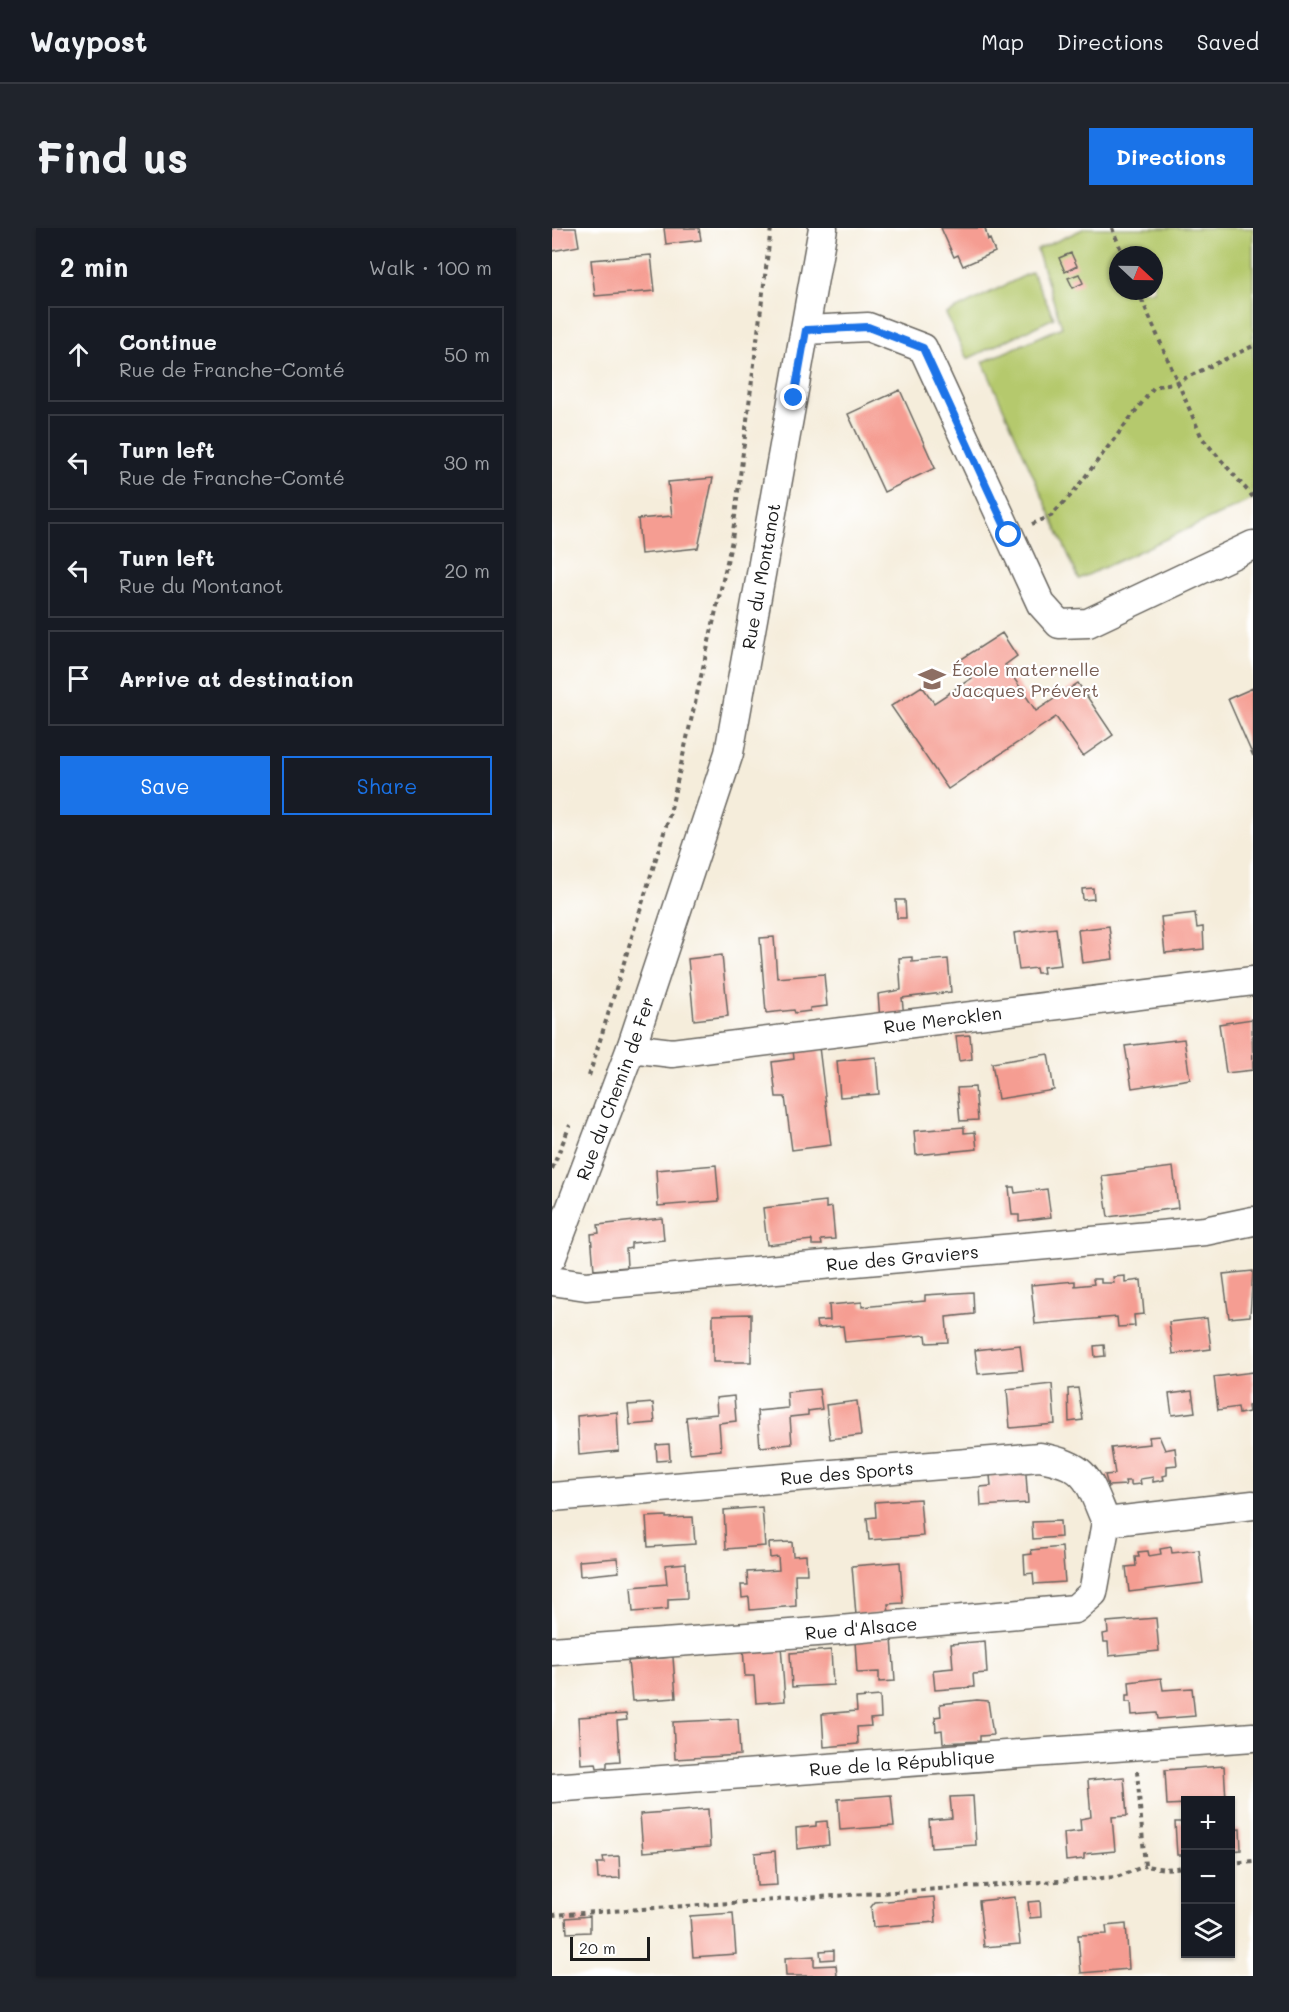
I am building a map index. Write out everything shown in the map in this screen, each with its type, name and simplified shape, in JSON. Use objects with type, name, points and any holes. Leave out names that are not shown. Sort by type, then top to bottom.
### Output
[{"type":"street","name":"Rue du Montanot","points":[[676,919],[729,753],[823,228]]},
{"type":"street","points":[[806,330],[868,327],[923,348],[1041,604],[1059,624],[1088,623],[1253,544]]},
{"type":"street","name":"Rue du Chemin de Fer","points":[[552,1257],[631,1048],[676,919]]},
{"type":"street","name":"Rue Mercklen","points":[[631,1048],[672,1053],[1253,981]]},
{"type":"street","name":"Rue des Graviers","points":[[552,1281],[586,1286],[1194,1232],[1253,1221]]},
{"type":"street","name":"Rue des Sports","points":[[552,1497],[1040,1457],[1065,1461],[1078,1468],[1090,1484],[1106,1522]]},
{"type":"street","points":[[1106,1522],[1253,1505]]},
{"type":"street","name":"Rue d'Alsace","points":[[552,1651],[817,1632],[1075,1609],[1093,1593],[1106,1522]]},
{"type":"street","name":"Rue de la République","points":[[552,1788],[1253,1737]]},
{"type":"path","points":[[585,1087],[670,813],[732,540],[771,228]]},
{"type":"path","points":[[1112,228],[1119,246]]},
{"type":"path","points":[[1142,300],[1202,438],[1253,496]]},
{"type":"path","points":[[1009,535],[1051,516],[1072,494],[1154,387],[1177,382],[1253,346]]},
{"type":"path","points":[[552,1169],[573,1118]]},
{"type":"path","points":[[1134,1746],[1145,1866]]},
{"type":"path","points":[[1235,1863],[1253,1861]]},
{"type":"path","points":[[552,1915],[1117,1877],[1145,1866],[1165,1869],[1181,1867]]},
{"type":"green space","points":[[1085,228],[1253,228],[1253,499],[1079,579],[983,362],[1062,327],[1037,250]]},
{"type":"green space","points":[[1032,272],[1054,318],[967,359],[946,314]]},
{"type":"building","points":[[552,228],[576,228],[579,246],[552,251]]},
{"type":"building","points":[[664,228],[699,228],[701,240],[666,244]]},
{"type":"building","points":[[941,228],[985,228],[988,240],[990,239],[995,252],[963,266],[958,255],[954,257]]},
{"type":"building","points":[[1071,253],[1077,266],[1065,272],[1059,258]]},
{"type":"building","points":[[651,255],[655,291],[595,296],[591,260]]},
{"type":"building","points":[[1079,274],[1083,283],[1073,288],[1068,278]]},
{"type":"building","points":[[900,390],[935,468],[884,492],[848,414]]},
{"type":"building","points":[[713,478],[698,548],[641,554],[638,519],[672,516],[668,482]]},
{"type":"building","points":[[1002,633],[1017,656],[1005,665],[1036,711],[1078,683],[1113,735],[1083,756],[1056,717],[948,789],[891,706],[922,686],[934,703],[972,678],[960,660]]},
{"type":"building","points":[[1253,688],[1253,756],[1228,699]]},
{"type":"building","points":[[1093,888],[1094,899],[1083,900],[1082,889]]},
{"type":"building","points":[[896,900],[905,900],[906,918],[897,918]]},
{"type":"building","points":[[1195,913],[1197,928],[1203,927],[1204,949],[1165,953],[1161,917]]},
{"type":"building","points":[[1109,926],[1113,959],[1082,963],[1078,930]]},
{"type":"building","points":[[1056,928],[1061,965],[1043,967],[1044,973],[1037,973],[1036,968],[1019,970],[1014,933]]},
{"type":"building","points":[[774,937],[777,978],[824,974],[827,1006],[795,1013],[794,1010],[766,1013],[760,938]]},
{"type":"building","points":[[722,955],[728,1016],[694,1020],[688,959]]},
{"type":"building","points":[[912,957],[912,962],[948,959],[951,992],[902,998],[904,1017],[880,1020],[878,994],[901,990],[899,958]]},
{"type":"building","points":[[1252,1019],[1253,1070],[1226,1073],[1219,1024]]},
{"type":"building","points":[[970,1035],[972,1059],[959,1061],[956,1036]]},
{"type":"building","points":[[1184,1039],[1190,1079],[1132,1088],[1125,1046]]},
{"type":"building","points":[[819,1047],[831,1145],[792,1150],[785,1097],[776,1097],[772,1062],[794,1059],[793,1050]]},
{"type":"building","points":[[1048,1054],[1054,1090],[998,1099],[992,1063]]},
{"type":"building","points":[[876,1057],[879,1094],[840,1097],[837,1061]]},
{"type":"building","points":[[975,1087],[978,1120],[960,1121],[957,1088]]},
{"type":"building","points":[[964,1127],[964,1133],[975,1132],[977,1149],[916,1155],[914,1131]]},
{"type":"building","points":[[716,1165],[719,1201],[658,1206],[656,1170]]},
{"type":"building","points":[[1173,1167],[1178,1208],[1108,1217],[1102,1176]]},
{"type":"building","points":[[1009,1187],[1014,1187],[1015,1193],[1047,1189],[1051,1217],[1019,1221],[1019,1215],[1012,1215]]},
{"type":"building","points":[[826,1201],[826,1208],[832,1207],[835,1239],[821,1240],[822,1245],[812,1245],[812,1240],[767,1245],[763,1208]]},
{"type":"building","points":[[662,1218],[664,1240],[631,1243],[631,1248],[626,1249],[627,1267],[594,1270],[591,1234],[599,1233],[598,1225]]},
{"type":"building","points":[[1253,1271],[1250,1316],[1229,1318],[1223,1274]]},
{"type":"building","points":[[1125,1276],[1125,1282],[1141,1280],[1144,1314],[1134,1315],[1135,1326],[1118,1327],[1117,1317],[1035,1324],[1031,1285],[1075,1281],[1075,1286],[1094,1284],[1093,1279],[1101,1279],[1101,1283],[1114,1283],[1113,1277]]},
{"type":"building","points":[[973,1292],[974,1314],[946,1317],[948,1342],[927,1343],[926,1335],[845,1342],[843,1326],[817,1328],[816,1321],[830,1320],[829,1305],[862,1302],[862,1307],[925,1301],[925,1295]]},
{"type":"building","points":[[751,1314],[751,1362],[713,1362],[713,1315]]},
{"type":"building","points":[[1207,1318],[1211,1349],[1173,1354],[1169,1322]]},
{"type":"building","points":[[1020,1345],[1023,1370],[978,1374],[975,1350]]},
{"type":"building","points":[[1104,1345],[1105,1356],[1095,1357],[1094,1346]]},
{"type":"building","points":[[1253,1372],[1253,1405],[1248,1406],[1249,1412],[1239,1414],[1238,1407],[1218,1410],[1214,1377]]},
{"type":"building","points":[[1052,1384],[1055,1424],[1010,1428],[1007,1389]]},
{"type":"building","points":[[1078,1388],[1083,1420],[1069,1422],[1068,1389]]},
{"type":"building","points":[[819,1389],[822,1409],[808,1411],[808,1415],[790,1417],[792,1444],[760,1447],[757,1411],[788,1408],[787,1392]]},
{"type":"building","points":[[1192,1391],[1195,1412],[1172,1415],[1169,1394]]},
{"type":"building","points":[[734,1396],[736,1421],[719,1423],[721,1450],[690,1453],[686,1417],[717,1414],[716,1398]]},
{"type":"building","points":[[857,1401],[861,1435],[830,1439],[826,1405]]},
{"type":"building","points":[[653,1403],[655,1423],[630,1425],[628,1405]]},
{"type":"building","points":[[617,1412],[619,1451],[579,1455],[577,1416]]},
{"type":"building","points":[[1159,1436],[1165,1450],[1175,1448],[1177,1465],[1167,1466],[1167,1475],[1163,1476],[1164,1480],[1153,1482],[1153,1477],[1140,1479],[1141,1484],[1131,1485],[1131,1481],[1125,1481],[1126,1485],[1108,1486],[1105,1475],[1115,1474],[1111,1448],[1150,1444],[1149,1437]]},
{"type":"building","points":[[669,1444],[670,1460],[657,1461],[656,1445]]},
{"type":"building","points":[[1026,1474],[1028,1503],[981,1506],[980,1487],[991,1486],[990,1475]]},
{"type":"building","points":[[920,1499],[923,1536],[869,1540],[867,1518],[876,1517],[875,1502]]},
{"type":"building","points":[[762,1507],[765,1546],[726,1549],[724,1510]]},
{"type":"building","points":[[666,1516],[666,1518],[693,1517],[695,1544],[648,1547],[646,1517]]},
{"type":"building","points":[[1060,1521],[1061,1537],[1033,1539],[1032,1522]]},
{"type":"building","points":[[792,1542],[793,1556],[806,1555],[807,1574],[795,1574],[796,1606],[750,1610],[749,1597],[742,1598],[741,1585],[748,1585],[747,1572],[779,1570],[778,1557],[770,1558],[769,1543]]},
{"type":"building","points":[[1062,1547],[1065,1582],[1034,1584],[1033,1573],[1025,1574],[1024,1555],[1032,1554],[1031,1550]]},
{"type":"building","points":[[1171,1547],[1172,1553],[1199,1550],[1203,1583],[1129,1592],[1126,1567],[1136,1566],[1135,1557],[1139,1557],[1138,1552],[1148,1551],[1149,1556],[1161,1554],[1160,1549]]},
{"type":"building","points":[[617,1558],[619,1572],[580,1576],[579,1561]]},
{"type":"building","points":[[900,1562],[903,1603],[888,1604],[889,1613],[856,1615],[852,1566]]},
{"type":"building","points":[[686,1563],[687,1598],[668,1599],[668,1609],[633,1612],[631,1587],[667,1584],[665,1565]]},
{"type":"building","points":[[1156,1618],[1159,1651],[1109,1656],[1108,1642],[1104,1642],[1103,1634],[1108,1633],[1107,1622]]},
{"type":"building","points":[[892,1638],[895,1681],[879,1682],[879,1672],[857,1673],[855,1641]]},
{"type":"building","points":[[985,1641],[987,1673],[973,1674],[974,1687],[935,1690],[933,1670],[953,1668],[951,1644]]},
{"type":"building","points":[[781,1645],[785,1701],[756,1703],[754,1676],[745,1676],[743,1648]]},
{"type":"building","points":[[831,1650],[833,1685],[792,1687],[790,1653]]},
{"type":"building","points":[[673,1657],[676,1698],[632,1701],[628,1661]]},
{"type":"building","points":[[1161,1678],[1163,1690],[1192,1688],[1195,1716],[1158,1719],[1157,1713],[1132,1715],[1131,1702],[1126,1702],[1126,1695],[1130,1695],[1129,1682]]},
{"type":"building","points":[[880,1696],[881,1718],[870,1719],[871,1726],[857,1727],[858,1744],[824,1747],[822,1714],[857,1711],[856,1698]]},
{"type":"building","points":[[988,1701],[993,1735],[980,1736],[980,1741],[943,1743],[942,1730],[936,1731],[935,1717],[941,1716],[940,1704]]},
{"type":"building","points":[[626,1714],[627,1720],[617,1721],[620,1761],[607,1762],[607,1767],[597,1768],[596,1763],[581,1764],[578,1717]]},
{"type":"building","points":[[738,1719],[740,1755],[675,1759],[673,1722]]},
{"type":"building","points":[[1224,1766],[1226,1796],[1181,1796],[1181,1804],[1167,1805],[1165,1770]]},
{"type":"building","points":[[1124,1777],[1127,1816],[1112,1817],[1115,1851],[1084,1854],[1084,1859],[1066,1861],[1064,1833],[1081,1831],[1080,1819],[1091,1817],[1088,1780]]},
{"type":"building","points":[[891,1795],[894,1826],[840,1830],[838,1799]]},
{"type":"building","points":[[973,1796],[976,1845],[931,1848],[929,1820],[952,1818],[950,1797]]},
{"type":"building","points":[[708,1809],[710,1847],[643,1852],[640,1814]]},
{"type":"building","points":[[827,1821],[829,1845],[797,1849],[796,1828],[816,1826],[816,1822]]},
{"type":"building","points":[[1175,1822],[1181,1822],[1181,1855],[1177,1855]]},
{"type":"building","points":[[1240,1829],[1241,1850],[1235,1851],[1235,1830]]},
{"type":"building","points":[[775,1851],[777,1885],[757,1886],[755,1853]]},
{"type":"building","points":[[619,1856],[620,1878],[598,1879],[597,1863],[604,1863],[603,1857]]},
{"type":"building","points":[[934,1897],[936,1922],[873,1927],[871,1907],[875,1902]]},
{"type":"building","points":[[1015,1897],[1020,1944],[984,1947],[979,1901]]},
{"type":"building","points":[[1040,1901],[1041,1917],[1030,1918],[1028,1902]]},
{"type":"building","points":[[733,1913],[736,1954],[693,1957],[690,1916]]},
{"type":"building","points":[[590,1916],[590,1932],[567,1933],[566,1918]]},
{"type":"building","points":[[1126,1924],[1129,1969],[1081,1973],[1078,1935],[1107,1934],[1106,1926]]},
{"type":"building","points":[[834,1950],[834,1959],[821,1960],[820,1951]]},
{"type":"building","points":[[814,1956],[814,1966],[836,1965],[837,1976],[786,1976],[785,1958]]},
{"type":"place","name":"École maternelle Jacques Prévert","points":[[932,679]]},
{"type":"route","points":[[794,398],[806,330],[868,327],[923,348],[1009,535]]}]
